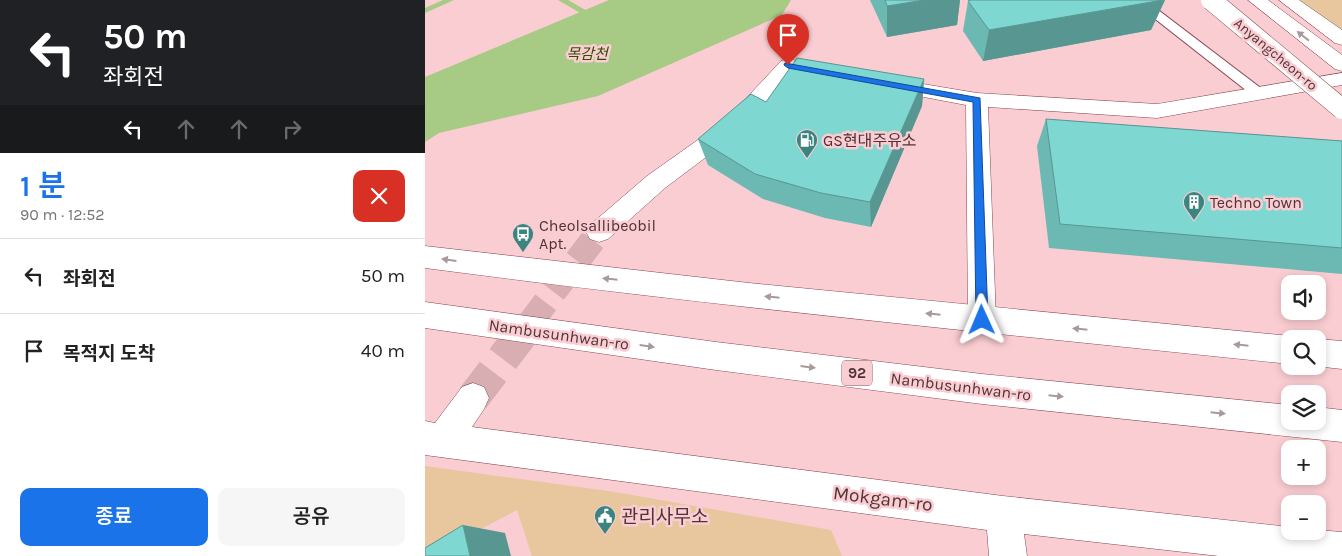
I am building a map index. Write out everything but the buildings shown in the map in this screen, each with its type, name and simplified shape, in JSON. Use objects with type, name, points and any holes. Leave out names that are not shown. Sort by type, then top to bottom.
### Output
[{"type":"street","name":"Anyangcheon-ro","points":[[1211,0],[1342,109]]},
{"type":"street","name":"Anyangcheon-ro","points":[[1257,0],[1342,65]]},
{"type":"street","points":[[1288,0],[1342,40]]},
{"type":"street","points":[[599,232],[656,182],[734,125],[788,65],[977,100],[1157,110],[1342,79]]},
{"type":"street","points":[[977,100],[982,320]]},
{"type":"street","points":[[425,257],[982,320],[1281,349]]},
{"type":"street","name":"Nambusunhwan-ro","points":[[425,316],[716,356],[962,386],[1281,420]]},
{"type":"street","points":[[1326,354],[1342,355]]},
{"type":"street","points":[[434,439],[473,398]]},
{"type":"street","name":"Nambusunhwan-ro","points":[[1326,424],[1342,426]]},
{"type":"street","name":"Mokgam-ro","points":[[434,439],[1003,514],[1342,551]]},
{"type":"street","points":[[1003,514],[1008,556]]},
{"type":"lane","points":[[1137,0],[1257,92]]},
{"type":"shaded area","points":[[1286,0],[1342,0],[1342,42]]},
{"type":"shaded area","points":[[425,466],[615,492],[831,530],[842,556],[532,556],[517,510],[429,556],[425,556]]},
{"type":"water","name":"목감천","points":[[609,0],[791,0],[782,15],[598,96],[439,133],[425,142],[425,77]]},
{"type":"waterway","points":[[425,11],[450,0]]},
{"type":"waterway","points":[[562,0],[597,19]]},
{"type":"tunnel","points":[[530,323],[599,232]]},
{"type":"tunnel","points":[[473,398],[531,322]]},
{"type":"place","name":"GS현대주유소","points":[[807,159]]},
{"type":"place","name":"Techno Town","points":[[1194,221]]},
{"type":"place","name":"Cheolsallibeobil Apt.","points":[[523,253]]},
{"type":"place","name":"관리사무소","points":[[605,535]]},
{"type":"route","points":[[788,65],[977,100],[982,320]]}]
